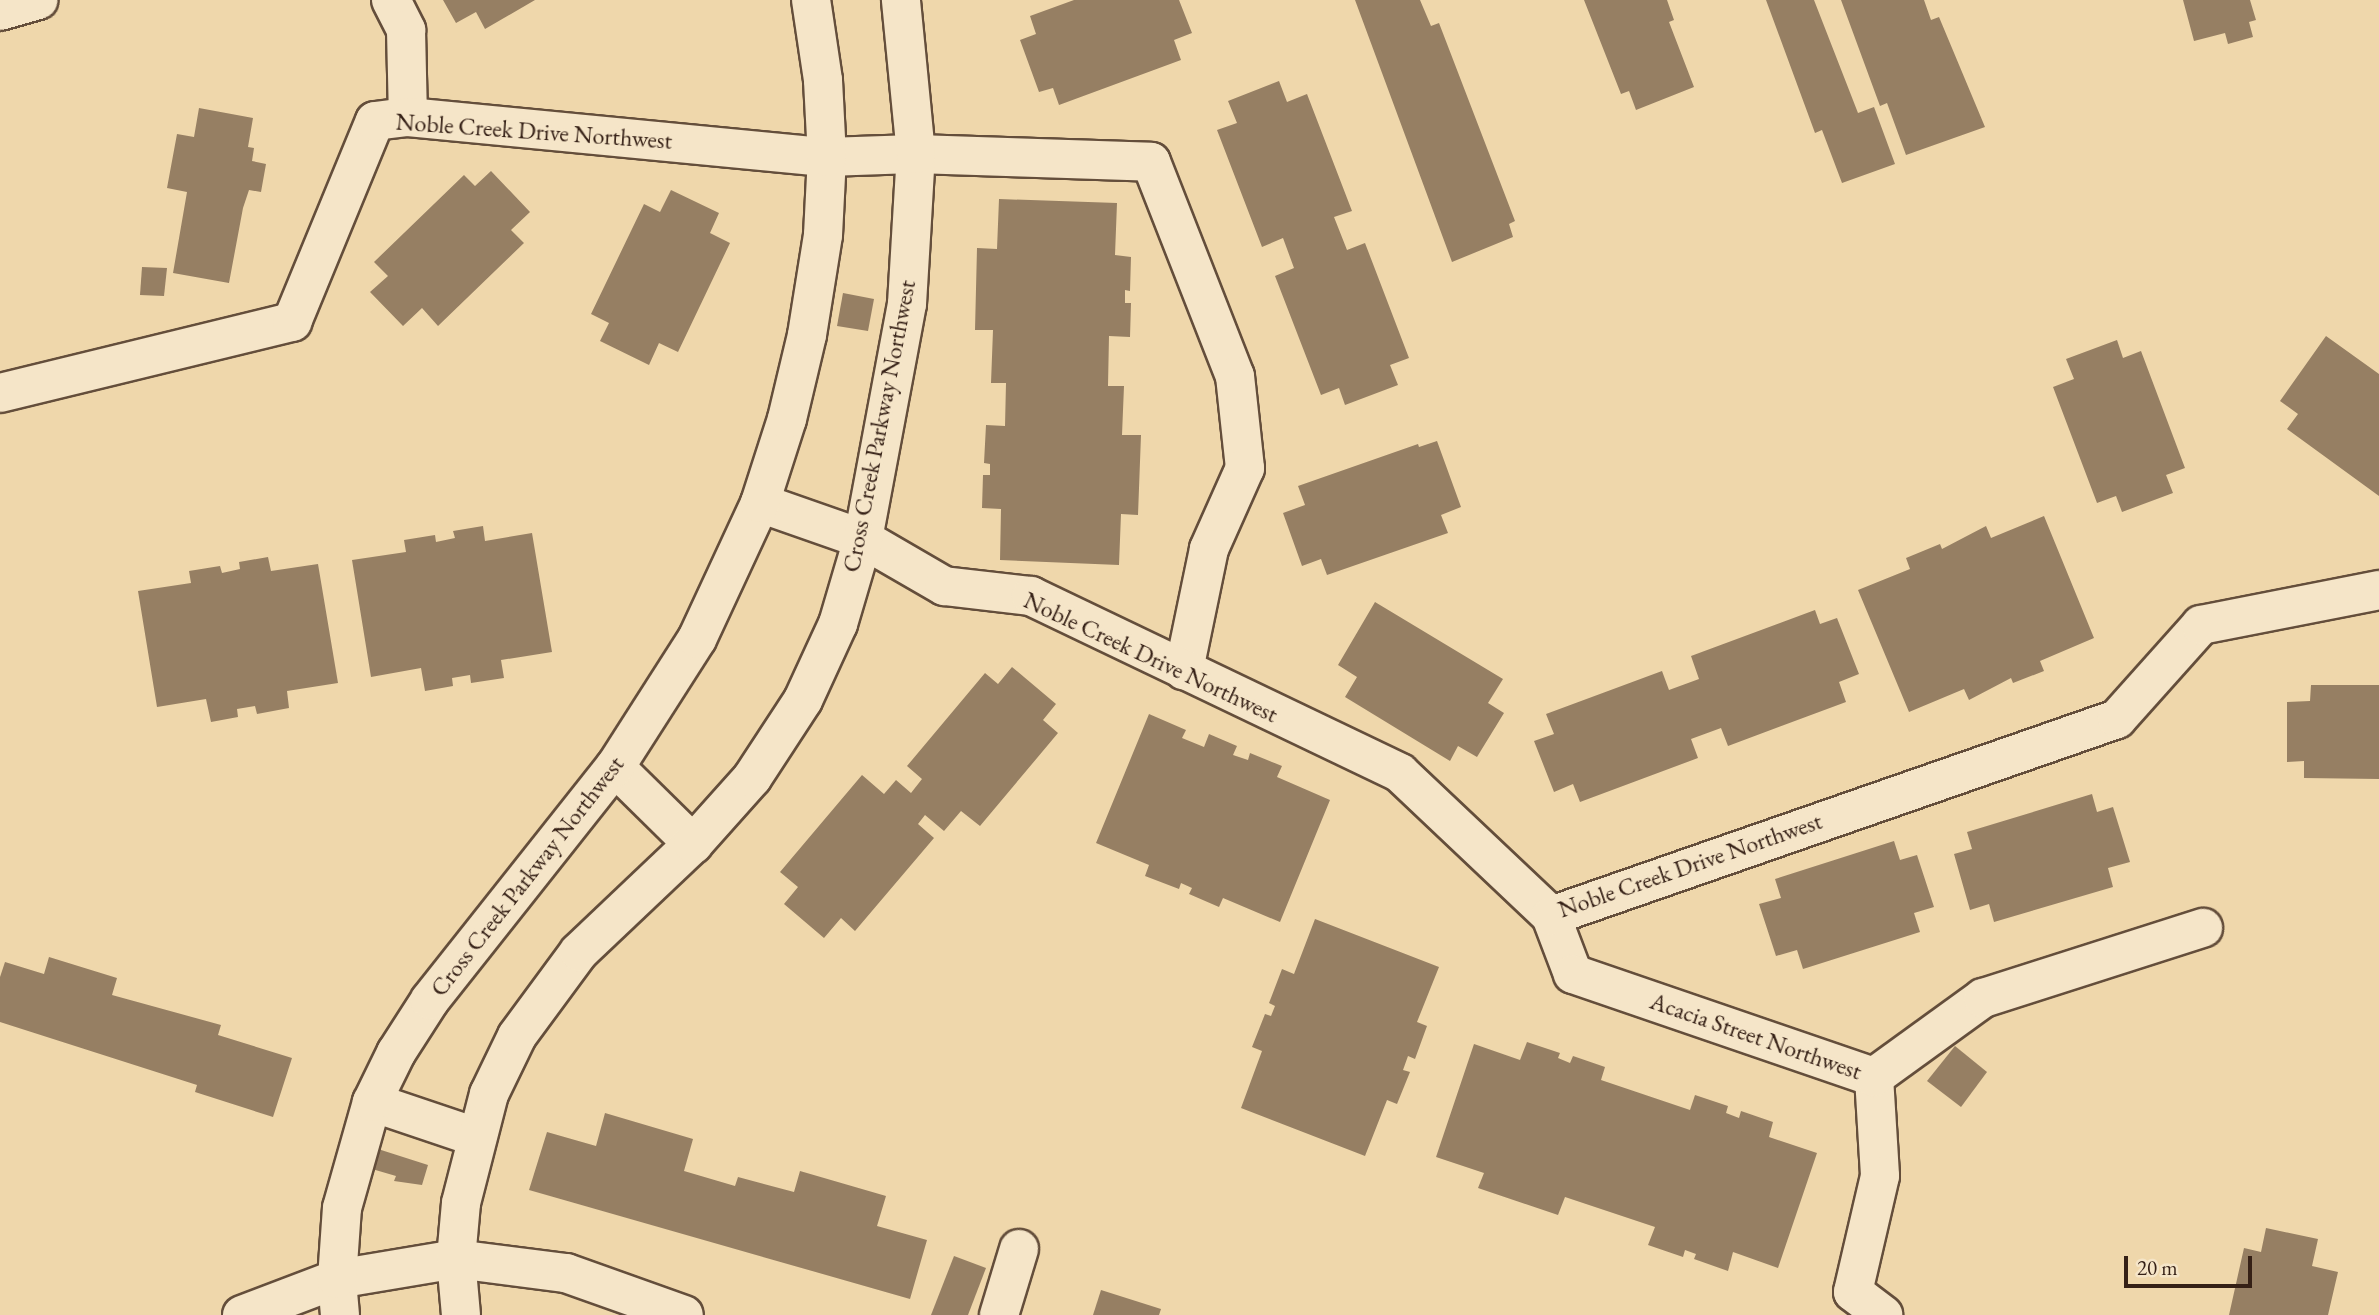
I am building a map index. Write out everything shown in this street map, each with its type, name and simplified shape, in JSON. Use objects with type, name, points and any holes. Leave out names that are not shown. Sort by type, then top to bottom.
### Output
[{"type":"street","points":[[0,12],[38,0]]},
{"type":"street","points":[[391,0],[407,30],[408,117]]},
{"type":"street","name":"Cross Creek Parkway Northwest","points":[[339,1297],[342,1208],[372,1102],[430,1000],[615,767],[697,639],[760,503],[787,419],[807,335],[823,235],[827,157],[823,80],[810,0]]},
{"type":"street","name":"Cross Creek Parkway Northwest","points":[[461,1315],[456,1259],[461,1203],[475,1138],[489,1094],[517,1037],[579,952],[693,844],[752,778],[803,700],[838,624],[863,539],[907,304],[916,155],[901,0]]},
{"type":"street","name":"Noble Creek Drive Northwest","points":[[0,393],[292,322],[374,121],[408,117],[827,157],[916,155],[1151,162],[1235,376],[1245,468],[1209,549],[1184,670]]},
{"type":"street","name":"Noble Creek Drive Northwest","points":[[760,503],[863,539],[944,586],[1031,596],[1400,773],[1551,916],[2117,719],[2201,625],[2379,590]]},
{"type":"street","points":[[615,767],[693,844]]},
{"type":"street","name":"Acacia Street Northwest","points":[[1551,916],[1573,974],[1874,1077],[1880,1176],[1853,1292],[1883,1315]]},
{"type":"street","points":[[1874,1077],[1983,998],[2203,928]]},
{"type":"street","points":[[372,1102],[475,1138]]},
{"type":"street","points":[[999,1315],[1019,1249]]},
{"type":"street","points":[[242,1315],[339,1297],[456,1259],[566,1273],[684,1315]]},
{"type":"building","points":[[443,0],[535,0],[485,29],[476,12],[456,23]]},
{"type":"building","points":[[1074,0],[1179,0],[1192,33],[1174,40],[1181,60],[1059,105],[1053,88],[1039,92],[1020,40],[1036,34],[1030,16]]},
{"type":"building","points":[[1355,0],[1420,0],[1431,26],[1439,23],[1515,221],[1509,224],[1513,237],[1452,262]]},
{"type":"building","points":[[1584,0],[1667,0],[1674,20],[1669,22],[1694,87],[1636,110],[1629,91],[1621,94]]},
{"type":"building","points":[[1766,0],[1814,0],[1858,113],[1874,107],[1895,164],[1842,183],[1822,130],[1815,133]]},
{"type":"building","points":[[1841,0],[1924,0],[1931,20],[1939,17],[1985,127],[1906,155],[1887,103],[1880,106]]},
{"type":"building","points":[[2183,0],[2250,0],[2256,20],[2249,22],[2253,37],[2228,44],[2225,33],[2194,41]]},
{"type":"building","points":[[1279,81],[1287,102],[1307,94],[1352,211],[1334,217],[1347,250],[1365,243],[1409,358],[1390,365],[1398,385],[1345,405],[1339,388],[1321,395],[1275,276],[1294,268],[1283,238],[1262,247],[1217,130],[1237,123],[1228,101]]},
{"type":"building","points":[[199,108],[253,118],[248,147],[254,148],[252,161],[266,164],[261,192],[249,190],[243,208],[229,283],[173,273],[187,192],[167,188],[177,134],[194,137]]},
{"type":"building","points":[[491,171],[530,212],[511,230],[524,243],[438,326],[422,308],[403,326],[370,292],[388,276],[374,262],[464,175],[475,186]]},
{"type":"building","points":[[671,190],[719,213],[710,233],[730,243],[678,352],[659,343],[649,365],[600,341],[609,323],[591,314],[644,204],[660,212]]},
{"type":"building","points":[[999,199],[1117,203],[1115,255],[1131,257],[1130,291],[1125,290],[1125,303],[1131,303],[1130,337],[1109,336],[1108,386],[1124,386],[1122,435],[1141,435],[1138,515],[1121,514],[1119,565],[1000,560],[1001,509],[982,508],[983,475],[990,475],[990,464],[984,463],[986,425],[1005,426],[1006,383],[991,383],[993,330],[975,330],[977,248],[997,249]]},
{"type":"building","points":[[142,267],[167,268],[164,296],[140,295]]},
{"type":"building","points":[[843,293],[874,299],[868,331],[837,326]]},
{"type":"building","points":[[2326,336],[2379,374],[2379,496],[2287,429],[2298,414],[2280,401]]},
{"type":"building","points":[[2117,340],[2123,358],[2141,351],[2185,468],[2166,475],[2173,493],[2122,512],[2116,496],[2097,503],[2053,387],[2074,379],[2066,359]]},
{"type":"building","points":[[1437,441],[1461,507],[1441,515],[1448,533],[1327,575],[1321,559],[1302,566],[1283,513],[1305,505],[1298,486],[1418,444],[1419,447]]},
{"type":"building","points":[[2044,516],[2094,638],[2040,661],[2044,671],[2013,683],[2011,678],[1969,700],[1964,689],[1909,712],[1858,590],[1910,569],[1906,558],[1940,544],[1942,549],[1986,526],[1991,538]]},
{"type":"building","points":[[483,526],[485,541],[532,533],[552,652],[501,660],[504,678],[471,683],[470,675],[452,678],[453,686],[425,691],[421,668],[371,677],[352,560],[406,552],[404,540],[435,535],[436,542],[455,538],[453,531]]},
{"type":"building","points":[[268,557],[271,571],[318,564],[338,683],[287,691],[289,708],[257,714],[255,706],[237,709],[238,717],[211,722],[206,699],[157,707],[138,591],[191,583],[189,571],[220,566],[222,573],[240,569],[239,562]]},
{"type":"building","points":[[1375,602],[1503,679],[1488,703],[1504,713],[1477,757],[1458,746],[1450,761],[1345,697],[1357,677],[1338,665]]},
{"type":"building","points":[[1815,610],[1820,624],[1837,618],[1859,674],[1839,682],[1846,702],[1728,746],[1721,728],[1691,739],[1698,758],[1580,802],[1573,784],[1554,792],[1534,741],[1554,734],[1546,714],[1662,671],[1669,690],[1699,679],[1691,656]]},
{"type":"building","points":[[1012,667],[1056,704],[1043,720],[1058,733],[980,826],[961,811],[944,831],[925,815],[918,824],[934,838],[855,931],[841,918],[824,938],[784,904],[798,887],[780,872],[862,775],[884,794],[896,780],[911,793],[922,779],[907,766],[985,673],[998,684]]},
{"type":"building","points":[[2311,685],[2379,685],[2379,779],[2304,778],[2304,761],[2287,762],[2287,702],[2310,701]]},
{"type":"building","points":[[1149,714],[1186,730],[1182,738],[1204,747],[1209,734],[1237,746],[1233,755],[1248,760],[1250,753],[1282,766],[1277,777],[1330,800],[1280,922],[1223,898],[1219,907],[1189,894],[1192,888],[1181,883],[1179,889],[1145,876],[1149,865],[1096,843]]},
{"type":"building","points":[[2092,794],[2097,812],[2113,807],[2130,862],[2108,868],[2113,887],[1994,922],[1989,904],[1970,910],[1954,854],[1972,849],[1967,832]]},
{"type":"building","points":[[1894,841],[1900,860],[1917,855],[1934,907],[1914,913],[1920,932],[1803,969],[1797,950],[1776,956],[1759,904],[1781,898],[1775,879]]},
{"type":"building","points":[[1315,919],[1439,967],[1417,1022],[1427,1026],[1415,1059],[1408,1056],[1403,1070],[1410,1072],[1397,1104],[1387,1100],[1365,1156],[1241,1108],[1262,1051],[1252,1047],[1265,1014],[1271,1016],[1275,1006],[1269,1003],[1282,969],[1294,974]]},
{"type":"building","points":[[49,957],[117,978],[112,995],[221,1025],[218,1035],[292,1058],[273,1117],[195,1092],[197,1085],[0,1022],[0,977],[5,962],[44,974]]},
{"type":"building","points":[[1527,1042],[1560,1053],[1558,1058],[1570,1063],[1573,1056],[1605,1067],[1601,1080],[1690,1110],[1695,1095],[1728,1106],[1726,1113],[1739,1118],[1741,1111],[1773,1122],[1769,1137],[1817,1153],[1778,1268],[1733,1252],[1728,1271],[1694,1259],[1696,1254],[1685,1250],[1683,1257],[1648,1245],[1655,1227],[1565,1197],[1558,1215],[1478,1188],[1484,1173],[1436,1157],[1474,1044],[1520,1060]]},
{"type":"building","points":[[1955,1046],[1987,1072],[1961,1107],[1927,1081]]},
{"type":"building","points":[[605,1113],[693,1139],[684,1171],[735,1186],[738,1177],[794,1192],[800,1171],[886,1196],[877,1226],[927,1240],[910,1299],[529,1190],[547,1132],[596,1146]]},
{"type":"building","points":[[378,1149],[428,1165],[422,1185],[394,1181],[396,1176],[372,1169]]},
{"type":"building","points":[[2266,1228],[2318,1239],[2312,1266],[2338,1272],[2328,1315],[2229,1315],[2244,1248],[2261,1252]]},
{"type":"building","points":[[954,1256],[986,1268],[968,1315],[931,1315]]},
{"type":"building","points":[[1101,1290],[1161,1309],[1159,1315],[1093,1315]]}]
